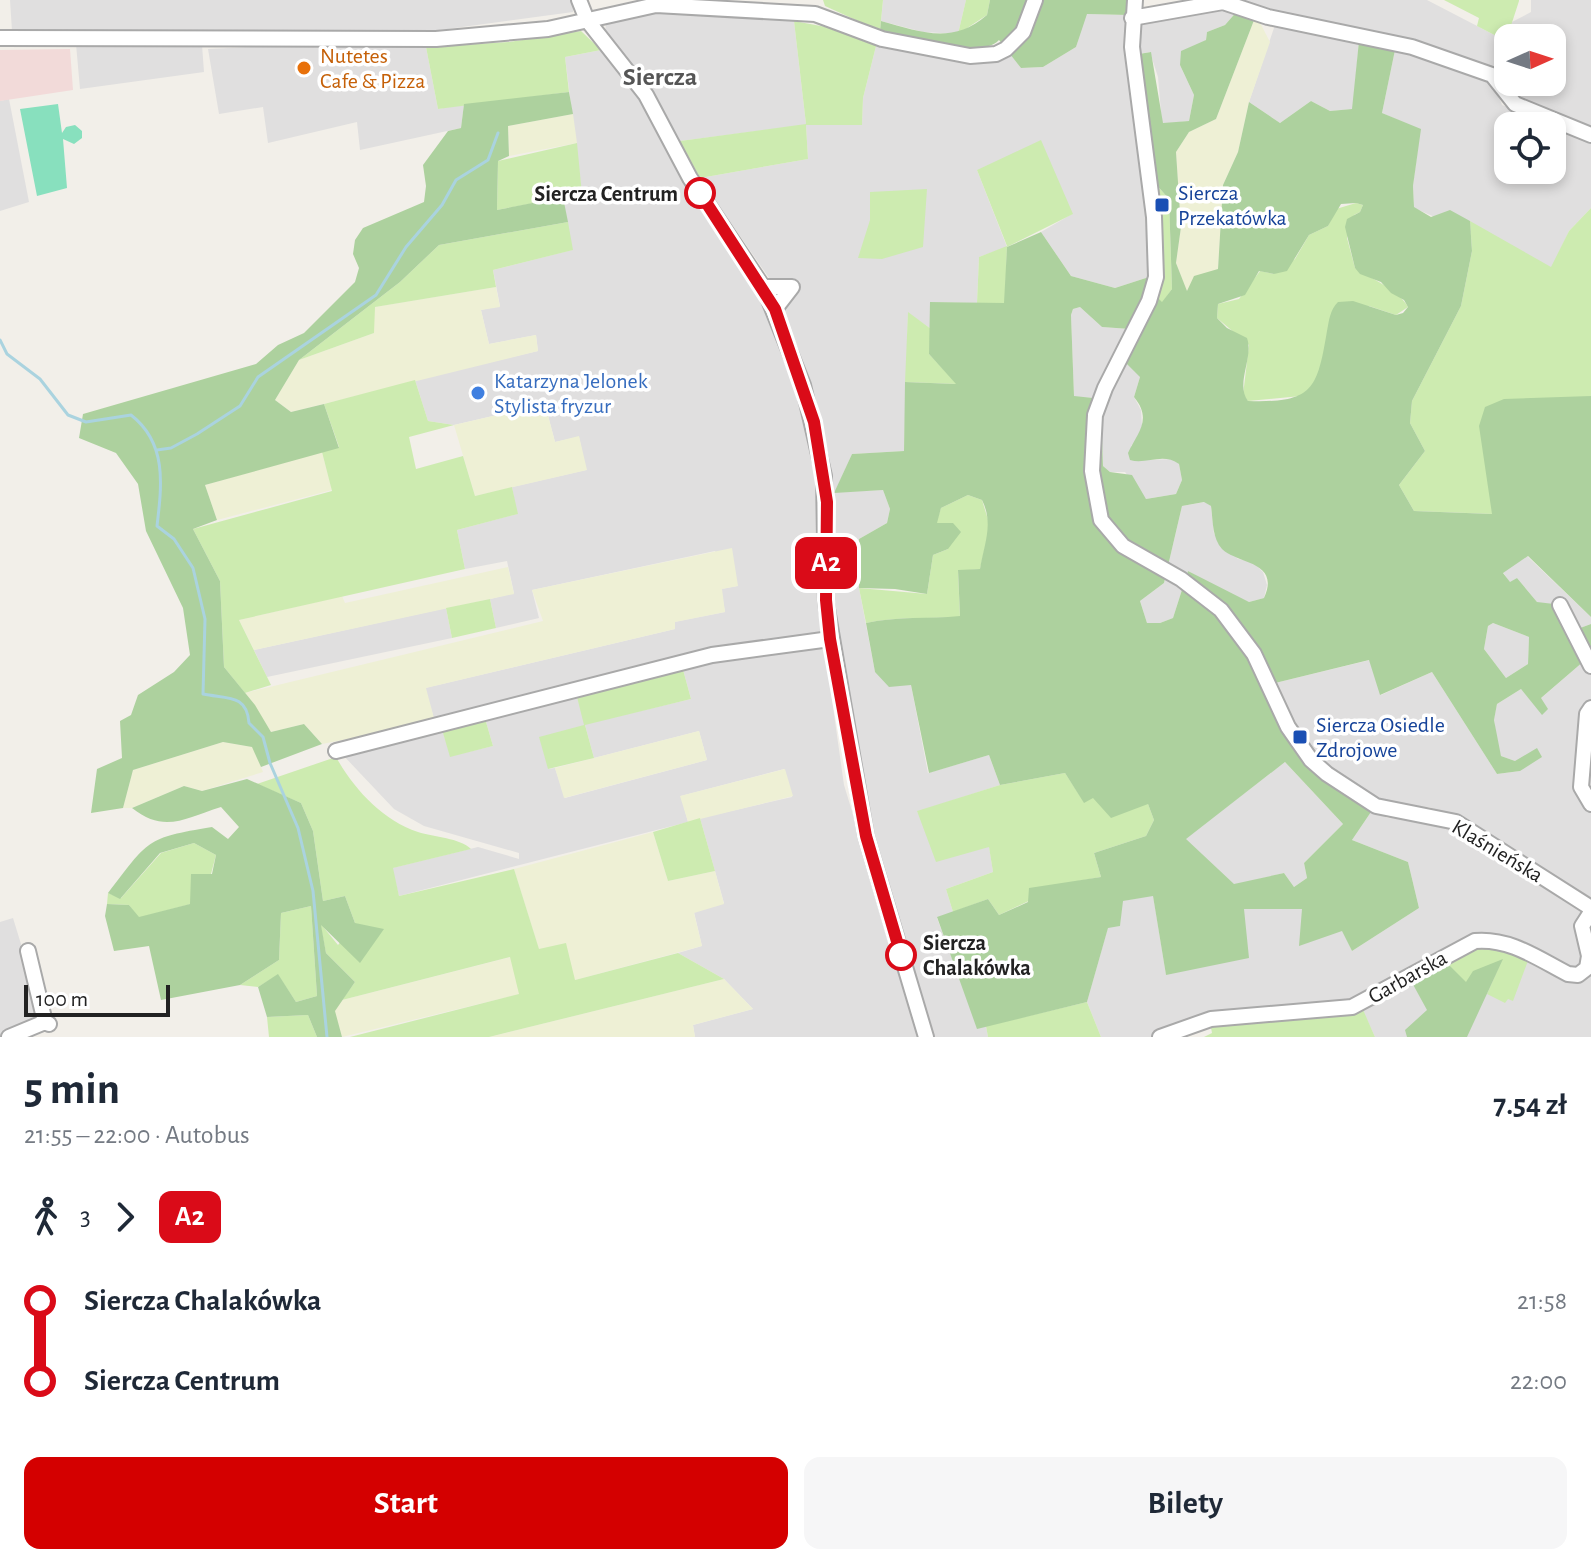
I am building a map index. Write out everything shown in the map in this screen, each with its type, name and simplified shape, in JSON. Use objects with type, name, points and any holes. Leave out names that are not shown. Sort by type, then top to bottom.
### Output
[{"type":"street","points":[[579,0],[587,20],[639,83],[696,187],[763,287],[775,309],[803,385],[820,449],[827,502],[826,600],[830,639],[866,836],[926,1037]]},
{"type":"street","points":[[0,38],[436,39],[519,33],[656,5],[815,14],[882,39],[970,56],[996,54],[1006,49],[1023,32],[1035,0]]},
{"type":"street","name":"Klaśnieńska","points":[[1135,0],[1132,18],[1134,65],[1157,246],[1156,277],[1149,301],[1105,388],[1095,415],[1092,471],[1101,520],[1123,546],[1181,579],[1228,618],[1254,654],[1288,727],[1311,760],[1363,801],[1456,822],[1591,910]]},
{"type":"street","points":[[1132,18],[1223,2],[1268,17],[1412,47],[1492,75],[1515,104],[1591,135]]},
{"type":"street","points":[[763,287],[792,287],[775,309]]},
{"type":"street","points":[[1560,605],[1591,666]]},
{"type":"street","points":[[336,751],[712,655],[830,639]]},
{"type":"street","points":[[1591,708],[1587,714],[1581,787],[1591,804]]},
{"type":"street","name":"Garbarska","points":[[1160,1037],[1211,1019],[1352,1007],[1475,941],[1495,939],[1508,943],[1568,974],[1578,975],[1587,968],[1589,956],[1582,926],[1591,910]]},
{"type":"street","points":[[9,1037],[47,1023],[28,951]]},
{"type":"shaded area","points":[[10,0],[573,0],[573,12],[440,30],[12,31]]},
{"type":"shaded area","points":[[883,0],[966,0],[958,34],[923,32],[881,21]]},
{"type":"shaded area","points":[[1234,0],[1427,0],[1494,35],[1494,73]]},
{"type":"shaded area","points":[[1531,0],[1591,0],[1591,129],[1566,119],[1566,112],[1550,112],[1512,96],[1566,96],[1566,24],[1512,22],[1531,12]]},
{"type":"shaded area","points":[[1220,7],[1239,9],[1225,25],[1207,32],[1206,40],[1180,65],[1194,95],[1189,121],[1162,124],[1158,77],[1150,52],[1139,54],[1138,22]]},
{"type":"shaded area","points":[[649,10],[794,21],[806,124],[862,124],[863,98],[876,46],[964,61],[994,61],[1011,55],[1021,68],[1043,67],[1076,47],[1086,14],[1128,15],[1125,50],[1144,198],[1149,277],[1115,288],[1071,276],[1041,232],[1072,214],[977,170],[1007,247],[979,257],[977,303],[930,302],[931,329],[908,313],[904,451],[852,454],[835,492],[883,490],[890,509],[887,523],[859,539],[859,588],[875,672],[911,685],[928,773],[989,755],[1000,785],[917,812],[989,846],[993,872],[946,889],[953,912],[937,918],[978,1028],[986,1026],[988,1037],[933,1037],[879,864],[836,634],[832,590],[834,493],[822,420],[785,311],[769,278],[700,178],[808,159],[806,125],[680,141],[640,73],[605,32],[606,24],[629,13]]},
{"type":"shaded area","points":[[1276,22],[1359,41],[1353,109],[1330,111],[1311,101],[1280,123],[1249,102]]},
{"type":"shaded area","points":[[76,44],[202,45],[204,72],[80,89]]},
{"type":"shaded area","points":[[271,46],[426,47],[438,109],[464,104],[461,128],[360,150],[357,122],[268,143],[263,107],[219,114],[208,49]]},
{"type":"shaded area","points":[[70,49],[73,90],[0,101],[0,50]]},
{"type":"shaded area","points":[[601,50],[632,83],[690,191],[767,306],[788,358],[809,426],[816,462],[822,636],[435,722],[425,688],[675,629],[674,622],[725,612],[721,589],[737,586],[715,551],[532,590],[539,618],[496,628],[490,599],[514,593],[507,561],[465,569],[457,530],[517,514],[512,487],[586,470],[579,437],[555,442],[545,404],[454,425],[428,421],[415,380],[538,351],[536,335],[489,344],[481,310],[500,306],[493,270],[572,250],[563,197],[582,194],[565,57]]},
{"type":"shaded area","points":[[1395,50],[1493,82],[1494,96],[1498,96],[1502,105],[1519,112],[1494,112],[1494,184],[1566,184],[1566,131],[1591,141],[1591,208],[1569,231],[1552,268],[1414,208],[1413,186],[1420,130],[1382,113]]},
{"type":"shaded area","points":[[9,99],[29,202],[0,211],[0,101]]},
{"type":"shaded area","points":[[1080,307],[1102,327],[1130,329],[1141,336],[1140,377],[1134,397],[1141,410],[1142,426],[1140,438],[1131,446],[1144,460],[1173,459],[1179,464],[1182,480],[1176,494],[1146,499],[1125,472],[1110,472],[1103,466],[1101,407],[1093,398],[1074,397],[1071,315],[1073,309]]},
{"type":"shaded area","points":[[1205,502],[1211,506],[1214,534],[1238,559],[1252,561],[1263,572],[1267,585],[1264,598],[1249,602],[1188,571],[1173,618],[1160,623],[1147,623],[1140,601],[1164,583],[1182,506]]},
{"type":"shaded area","points":[[1527,556],[1591,617],[1591,624],[1572,631],[1537,602],[1517,578],[1510,583],[1503,572]]},
{"type":"shaded area","points":[[446,608],[452,638],[267,677],[254,650]]},
{"type":"shaded area","points":[[1493,623],[1529,637],[1528,664],[1506,678],[1484,649],[1488,626]]},
{"type":"shaded area","points":[[824,643],[844,785],[921,1037],[695,1037],[693,1025],[753,1009],[724,979],[678,953],[702,946],[694,912],[724,903],[700,818],[792,797],[784,769],[681,796],[688,822],[399,896],[392,868],[478,847],[519,859],[519,853],[424,826],[394,809],[341,753],[441,726],[451,756],[493,746],[484,715],[576,693],[585,724],[691,699],[682,666]],"holes":[[[585,725],[594,758],[699,731],[707,760],[565,798],[555,768],[548,769]]]},
{"type":"shaded area","points":[[1591,655],[1591,901],[1473,824],[1429,807],[1396,806],[1371,797],[1317,758],[1271,684],[1370,660],[1381,695],[1432,672],[1497,774],[1520,771],[1515,761],[1501,756],[1494,719],[1497,704],[1521,689],[1542,714],[1540,699]]},
{"type":"shaded area","points":[[1285,762],[1343,824],[1304,863],[1307,878],[1294,887],[1284,873],[1234,885],[1185,839]]},
{"type":"shaded area","points":[[1373,809],[1387,818],[1424,820],[1460,830],[1591,915],[1591,1037],[1375,1037],[1359,1002],[1199,1016],[1152,1037],[1101,1037],[1087,1002],[1108,927],[1120,926],[1122,901],[1153,895],[1166,975],[1244,909],[1303,909],[1343,931],[1352,951],[1419,908],[1408,862],[1352,840]]},
{"type":"shaded area","points":[[13,918],[44,1019],[12,1037],[0,1037],[0,922]]},
{"type":"green space","points":[[823,0],[883,0],[880,31],[825,6]]},
{"type":"green space","points":[[966,0],[990,0],[987,15],[958,34]]},
{"type":"green space","points":[[990,0],[1130,0],[1128,15],[1087,14],[1076,47],[1043,67],[1021,68],[999,40],[989,46],[960,48],[880,31],[881,21],[923,32],[961,30],[987,15]]},
{"type":"green space","points":[[1444,0],[1519,0],[1512,24],[1494,24],[1494,35],[1477,26],[1479,18]]},
{"type":"green space","points":[[1239,9],[1256,15],[1216,119],[1189,132],[1176,152],[1181,227],[1176,263],[1187,291],[1194,276],[1218,269],[1223,185],[1238,152],[1249,102],[1280,123],[1311,101],[1330,111],[1352,109],[1359,41],[1395,50],[1382,113],[1421,129],[1413,186],[1414,207],[1431,217],[1450,210],[1470,221],[1472,251],[1461,306],[1412,401],[1410,423],[1425,451],[1399,485],[1414,511],[1492,514],[1479,426],[1485,407],[1504,399],[1591,396],[1591,617],[1528,556],[1503,573],[1510,582],[1517,578],[1537,602],[1554,604],[1572,631],[1591,624],[1591,655],[1541,698],[1548,709],[1542,715],[1521,689],[1497,704],[1494,720],[1501,756],[1515,761],[1537,748],[1542,757],[1520,771],[1497,774],[1432,672],[1380,695],[1369,660],[1271,684],[1298,754],[1373,809],[1352,840],[1408,862],[1419,908],[1352,951],[1342,931],[1299,946],[1302,909],[1244,909],[1249,958],[1166,975],[1153,896],[1123,901],[1120,926],[1108,928],[1087,1002],[977,1029],[937,917],[988,899],[999,915],[1028,902],[1029,888],[1101,877],[1094,853],[1146,836],[1154,820],[1148,804],[1111,818],[1093,798],[1084,803],[1065,773],[1000,785],[989,755],[929,773],[911,685],[889,687],[875,672],[866,623],[960,616],[958,570],[980,569],[987,534],[986,509],[982,500],[968,495],[941,508],[937,523],[953,523],[961,532],[948,549],[933,555],[927,594],[859,588],[859,539],[887,523],[890,509],[883,490],[834,493],[852,454],[904,451],[905,382],[956,384],[929,354],[930,302],[1004,303],[1007,247],[1041,232],[1071,276],[1115,288],[1149,277],[1161,280],[1156,296],[1162,302],[1172,289],[1169,199],[1154,182],[1156,167],[1139,54],[1151,52],[1163,123],[1189,121],[1194,95],[1180,65],[1181,51],[1206,40],[1207,32],[1225,25]],"holes":[[[1341,204],[1363,205],[1360,212],[1347,219],[1345,227],[1355,268],[1360,274],[1381,282],[1391,293],[1404,300],[1408,307],[1396,315],[1353,301],[1338,302],[1330,315],[1320,367],[1308,389],[1286,399],[1248,401],[1243,387],[1249,346],[1247,338],[1227,328],[1217,318],[1218,304],[1245,295],[1259,271],[1274,274],[1287,271],[1309,235],[1328,226]],[[1080,307],[1102,327],[1130,329],[1141,336],[1126,363],[1140,377],[1134,397],[1140,405],[1143,420],[1128,453],[1130,460],[1167,459],[1179,464],[1182,480],[1176,494],[1146,499],[1132,475],[1110,472],[1103,466],[1101,407],[1093,398],[1074,396],[1073,309]],[[1204,502],[1211,506],[1215,534],[1222,549],[1255,565],[1267,577],[1264,598],[1249,602],[1188,571],[1173,618],[1160,623],[1147,623],[1140,601],[1164,583],[1182,506]],[[1493,623],[1529,637],[1528,664],[1506,678],[1484,649],[1488,626]],[[1285,762],[1343,824],[1304,863],[1307,878],[1294,887],[1284,873],[1234,884],[1186,839]]]},
{"type":"green space","points":[[1256,15],[1270,42],[1249,102],[1238,152],[1223,185],[1218,269],[1187,292],[1176,263],[1181,227],[1176,152],[1189,132],[1216,119]]},
{"type":"green space","points":[[794,21],[842,30],[876,46],[863,98],[862,125],[806,125],[808,159],[700,178],[680,141],[806,124]]},
{"type":"green space","points":[[581,31],[601,50],[565,57],[569,92],[438,109],[426,47],[509,42]]},
{"type":"green space","points":[[569,92],[573,114],[508,126],[509,156],[498,161],[497,210],[563,197],[568,222],[439,245],[400,282],[299,360],[275,400],[291,412],[324,404],[339,448],[205,485],[217,520],[193,529],[220,581],[224,667],[255,705],[271,732],[304,724],[322,744],[261,767],[252,747],[223,742],[133,770],[123,808],[91,813],[97,769],[122,758],[120,721],[131,715],[138,695],[174,672],[190,655],[183,608],[146,531],[138,484],[116,453],[79,438],[83,414],[256,364],[278,345],[304,333],[355,282],[359,268],[353,254],[355,240],[363,228],[424,202],[426,186],[423,165],[448,131],[461,128],[464,104]]},
{"type":"green space","points":[[58,104],[62,133],[66,127],[75,125],[82,131],[82,138],[74,144],[63,139],[67,188],[37,196],[20,109]]},
{"type":"green space","points":[[573,114],[577,143],[509,156],[508,126]]},
{"type":"green space","points":[[1041,140],[1073,214],[1007,247],[1005,303],[977,303],[979,257],[1007,246],[977,170]]},
{"type":"green space","points":[[577,143],[582,194],[497,210],[498,161]]},
{"type":"green space","points":[[1154,182],[1169,199],[1172,289],[1162,303],[1156,297]]},
{"type":"green space","points":[[927,189],[923,247],[882,259],[858,258],[870,220],[870,192]]},
{"type":"green space","points":[[1356,203],[1363,205],[1360,212],[1354,215],[1347,238],[1355,268],[1392,290],[1408,307],[1396,315],[1369,306],[1313,385],[1301,396],[1248,401],[1243,395],[1249,345],[1217,318],[1218,304],[1239,299],[1260,271],[1274,274],[1295,259],[1309,235],[1328,226],[1336,209]]},
{"type":"green space","points":[[1591,208],[1591,396],[1480,426],[1493,514],[1414,511],[1399,485],[1425,451],[1410,423],[1412,401],[1461,306],[1472,251],[1470,221],[1551,267],[1569,231]]},
{"type":"green space","points":[[568,222],[573,250],[493,270],[496,287],[375,307],[374,333],[299,360],[400,282],[439,245]]},
{"type":"green space","points":[[496,287],[500,307],[481,310],[489,344],[536,335],[538,351],[291,412],[275,400],[299,360],[374,333],[374,307]]},
{"type":"green space","points":[[908,312],[931,329],[929,354],[957,384],[905,382]]},
{"type":"green space","points":[[415,380],[428,421],[454,425],[409,437],[416,469],[463,456],[475,496],[512,487],[518,514],[457,530],[465,569],[239,620],[271,685],[245,693],[224,667],[220,581],[193,529],[332,491],[322,452],[339,447],[324,404]]},
{"type":"green space","points":[[545,404],[555,442],[579,436],[587,470],[475,496],[454,425]]},
{"type":"green space","points":[[322,452],[332,490],[217,520],[205,485]]},
{"type":"green space","points":[[968,495],[982,500],[990,526],[980,569],[958,571],[960,617],[866,623],[859,588],[927,594],[933,555],[948,549],[936,523],[941,508]]},
{"type":"green space","points":[[732,548],[738,586],[722,589],[725,612],[675,622],[675,629],[426,688],[435,722],[322,744],[304,724],[271,732],[245,693],[543,621],[532,590]]},
{"type":"green space","points":[[508,567],[514,594],[254,650],[239,620],[342,596],[345,603]]},
{"type":"green space","points":[[490,599],[496,628],[452,638],[446,608]]},
{"type":"green space","points":[[682,666],[691,699],[585,725],[594,758],[548,769],[539,737],[584,725],[576,693]]},
{"type":"green space","points":[[484,715],[493,746],[450,757],[441,726]]},
{"type":"green space","points":[[699,731],[707,760],[564,798],[555,768]]},
{"type":"green space","points":[[223,742],[253,747],[263,772],[202,791],[184,786],[132,808],[123,808],[133,770]]},
{"type":"green space","points":[[336,757],[360,792],[393,820],[418,832],[454,840],[471,849],[393,868],[399,896],[514,869],[539,949],[566,943],[575,980],[678,953],[724,979],[489,1037],[350,1037],[519,994],[510,957],[342,1000],[355,982],[326,953],[320,923],[338,945],[355,923],[345,896],[323,901],[313,831],[301,803],[257,784]]},
{"type":"green space","points":[[785,769],[793,796],[688,822],[680,796]]},
{"type":"green space","points":[[1065,773],[1084,802],[1093,797],[1148,804],[1154,820],[1146,836],[1094,853],[1101,877],[1067,883],[999,915],[988,899],[953,912],[946,889],[993,872],[989,847],[936,862],[917,811],[1000,785]]},
{"type":"green space","points":[[247,779],[301,803],[313,831],[323,901],[345,896],[355,923],[384,929],[360,963],[321,925],[326,953],[355,982],[335,1011],[342,1037],[317,1037],[308,1015],[267,1017],[258,987],[278,974],[296,1002],[317,996],[311,906],[281,913],[279,960],[240,985],[161,1000],[149,946],[114,951],[105,916],[107,904],[129,905],[139,917],[190,904],[191,874],[212,874],[216,855],[194,843],[160,853],[120,899],[108,893],[141,852],[150,844],[173,834],[212,827],[228,839],[239,827],[221,807],[186,819],[165,822],[144,816],[132,808],[184,786],[202,791]]},
{"type":"green space","points":[[700,818],[715,871],[668,881],[653,832]]},
{"type":"green space","points":[[653,832],[668,881],[715,871],[724,904],[694,913],[702,946],[575,980],[539,950],[514,869]]},
{"type":"green space","points":[[194,843],[216,855],[211,874],[191,904],[138,918],[129,905],[107,904],[108,893],[121,898],[161,853]]},
{"type":"green space","points":[[311,906],[317,996],[296,1002],[278,975],[258,987],[240,985],[279,960],[281,913]]},
{"type":"green space","points":[[1487,942],[1529,958],[1513,1001],[1508,999],[1505,1003],[1487,994],[1502,960],[1466,983],[1443,959]]},
{"type":"green space","points":[[511,957],[520,994],[342,1037],[334,1011],[342,1000]]},
{"type":"green space","points":[[1443,959],[1466,982],[1473,971],[1503,959],[1467,1037],[1407,1037],[1405,1030],[1427,1010],[1410,979]]},
{"type":"green space","points":[[724,979],[753,1009],[693,1025],[695,1037],[489,1037]]},
{"type":"green space","points":[[1087,1002],[1101,1037],[988,1037],[986,1026]]},
{"type":"green space","points":[[1361,1005],[1375,1037],[1204,1037],[1212,1033],[1210,1022]]},
{"type":"green space","points":[[308,1015],[317,1037],[269,1037],[267,1017]]},
{"type":"waterway","points":[[157,450],[171,448],[240,406],[258,377],[376,295],[406,247],[442,205],[456,180],[488,160],[498,133]]},
{"type":"waterway","points":[[0,340],[7,354],[40,379],[68,415],[86,422],[131,415],[151,438],[159,465],[157,526],[174,539],[193,568],[205,619],[203,694],[234,700],[244,707],[249,723],[263,737],[270,763],[298,828],[313,891],[327,1037]]},
{"type":"bus line","name":"A2","points":[[700,193],[775,309],[814,422],[827,502],[826,600],[830,639],[866,836],[901,955]]},
{"type":"place","name":"Nutetes Cafe & Pizza","points":[[304,68]]},
{"type":"place","name":"Siercza Centrum","points":[[700,193]]},
{"type":"place","name":"Siercza Przekatówka","points":[[1162,205]]},
{"type":"place","name":"Katarzyna Jelonek Stylista fryzur","points":[[478,393]]},
{"type":"place","name":"Siercza Osiedle Zdrojowe","points":[[1300,737]]},
{"type":"place","name":"Siercza Chalakówka","points":[[901,955]]},
{"type":"district","name":"Siercza","points":[[660,76]]}]
